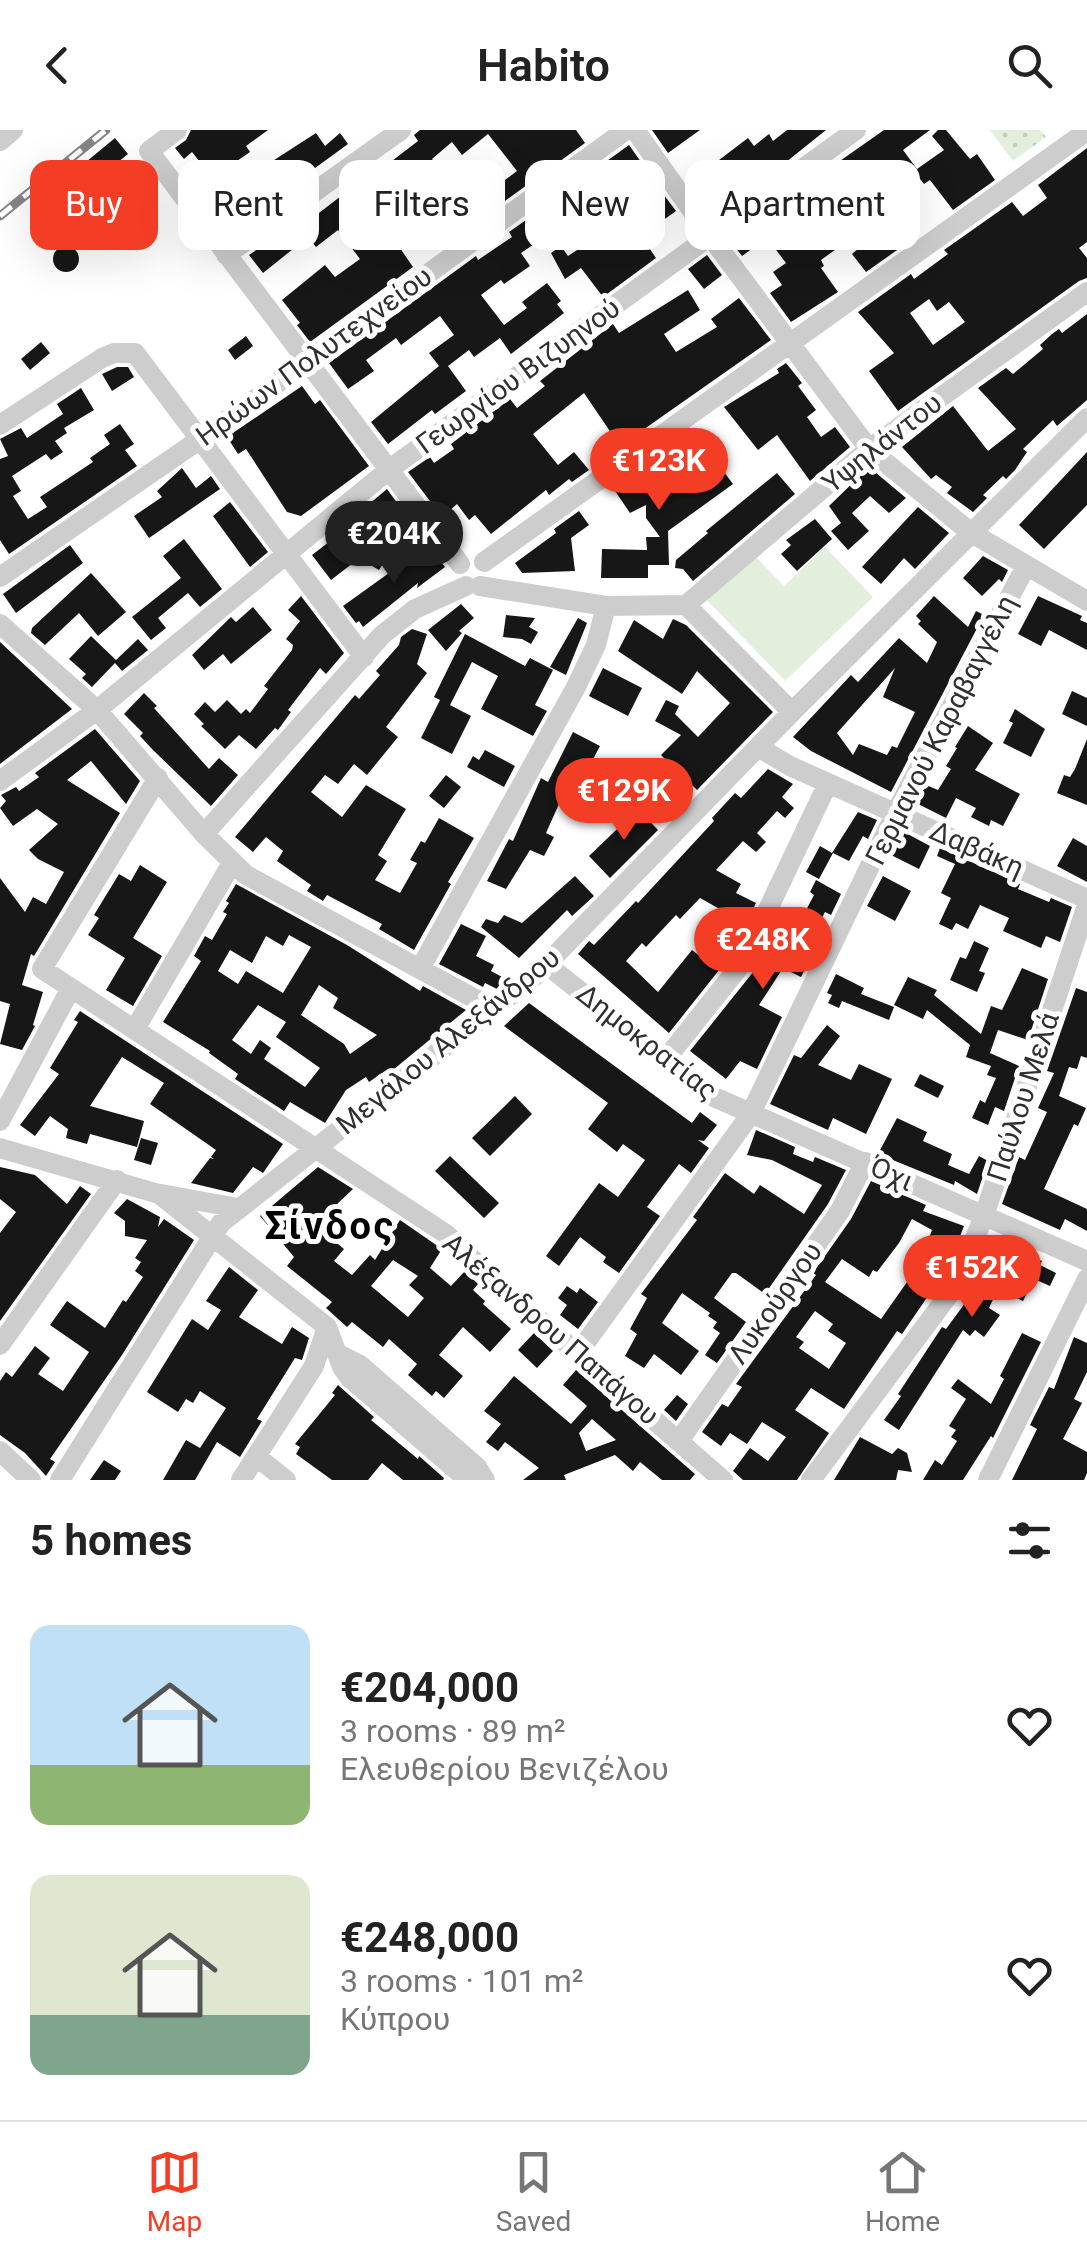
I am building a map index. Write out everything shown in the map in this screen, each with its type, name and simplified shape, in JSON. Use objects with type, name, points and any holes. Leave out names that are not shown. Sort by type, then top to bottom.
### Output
[{"type":"street","points":[[0,141],[14,130]]},
{"type":"street","points":[[177,130],[149,150],[391,468],[460,564],[459,579],[473,586],[606,606],[686,604],[792,712]]},
{"type":"street","points":[[226,255],[401,130]]},
{"type":"street","name":"Ηρώων Πολυτεχνείου","points":[[0,578],[199,440],[626,130]]},
{"type":"street","points":[[636,130],[685,200]]},
{"type":"street","name":"Γεωργίου Βιζυηνού","points":[[815,160],[856,130]]},
{"type":"street","points":[[484,562],[1087,131]]},
{"type":"street","name":"Γεωργίου Βιζυηνού","points":[[0,781],[97,710],[391,468],[691,250]]},
{"type":"street","points":[[720,250],[869,449],[970,532],[1087,601]]},
{"type":"street","name":"Υψηλάντου","points":[[686,604],[869,449],[1087,292]]},
{"type":"street","points":[[0,424],[114,353],[135,353],[364,657]]},
{"type":"street","name":"Μεγάλου Αλεξάνδρου","points":[[60,1480],[221,1223],[547,965],[792,712],[1087,418]]},
{"type":"street","points":[[460,564],[471,557],[484,562]]},
{"type":"street","points":[[204,834],[382,635],[415,610],[473,586],[488,575],[484,562]]},
{"type":"street","name":"Γερμανού Καραβαγγέλη","points":[[578,1353],[750,1115],[896,812],[1026,566]]},
{"type":"street","points":[[421,967],[576,687],[596,645],[606,606]]},
{"type":"street","points":[[0,624],[97,710],[232,863],[264,886],[492,1008]]},
{"type":"street","name":"Δαβάκη","points":[[758,747],[1087,902]]},
{"type":"street","points":[[0,1121],[71,988],[42,969],[158,778]]},
{"type":"street","points":[[665,1060],[742,962],[828,783]]},
{"type":"street","points":[[134,1029],[232,863]]},
{"type":"street","name":"Παύλου Μελά","points":[[811,1480],[956,1285],[984,1216],[1087,902]]},
{"type":"street","name":"Δημοκρατίας","points":[[547,965],[714,1097],[750,1115]]},
{"type":"street","name":"Αλέξανδρου Παπάγου","points":[[71,988],[446,1234],[724,1480]]},
{"type":"street","name":"Όχι","points":[[750,1115],[1087,1261]]},
{"type":"street","points":[[0,1148],[158,1194],[238,1208]]},
{"type":"street","name":"Λυκούργου","points":[[678,1441],[840,1211],[865,1162]]},
{"type":"street","points":[[0,1345],[117,1180]]},
{"type":"street","points":[[158,1194],[327,1327],[350,1378],[468,1480]]},
{"type":"street","points":[[988,1480],[1087,1279]]},
{"type":"street","points":[[241,1480],[314,1366],[327,1327]]},
{"type":"street","points":[[338,1354],[360,1365],[477,1467],[485,1480]]},
{"type":"street","points":[[0,1451],[31,1480]]},
{"type":"street","points":[[257,1457],[286,1480]]},
{"type":"green space","points":[[990,130],[1040,130],[1046,137],[1013,161]]},
{"type":"green space","points":[[825,547],[873,597],[785,681],[707,600],[754,555],[784,586]]},
{"type":"building","points":[[191,130],[268,130],[246,146],[250,152],[238,160],[198,160],[192,152],[184,159],[175,148]]},
{"type":"building","points":[[420,130],[576,130],[585,143],[562,160],[525,160],[525,186],[505,201],[505,180],[517,171],[488,134],[462,155],[452,142],[433,160],[393,160],[418,141],[414,135]]},
{"type":"building","points":[[652,130],[700,130],[668,153]]},
{"type":"building","points":[[787,130],[826,130],[788,160],[719,160],[748,138],[754,146],[769,134],[773,141]]},
{"type":"building","points":[[884,130],[930,130],[903,150],[910,160],[841,160]]},
{"type":"building","points":[[938,130],[946,130],[970,159],[977,154],[995,180],[953,210],[930,180],[924,184],[920,167],[944,150],[932,136]]},
{"type":"building","points":[[316,133],[325,146],[340,133],[348,144],[319,165],[319,160],[274,160]]},
{"type":"building","points":[[115,138],[128,154],[121,160],[88,160]]},
{"type":"building","points":[[629,145],[640,160],[608,160]]},
{"type":"building","points":[[1087,148],[1087,242],[1079,248],[1087,258],[1087,278],[898,411],[869,371],[894,353],[858,312],[911,274],[914,279],[948,254],[944,250],[1012,202],[1023,216],[1047,198],[1038,185]],"holes":[[[929,299],[937,311],[949,302],[965,322],[933,345],[910,313]]]},
{"type":"building","points":[[665,196],[676,211],[665,219]]},
{"type":"building","points":[[339,198],[339,231],[319,245],[319,213]]},
{"type":"building","points":[[525,221],[525,250],[521,253],[530,266],[481,295],[504,325],[527,308],[522,302],[547,283],[561,301],[557,304],[564,313],[511,354],[500,338],[474,357],[469,350],[448,366],[466,391],[435,414],[432,410],[388,444],[371,422],[439,366],[429,353],[454,335],[440,316],[401,345],[396,338],[366,360],[374,371],[348,389],[329,363],[476,256],[478,260],[493,250],[505,250],[505,242],[512,237],[509,232]]},
{"type":"building","points":[[57,250],[75,250],[78,264],[71,271],[61,271],[54,264]]},
{"type":"building","points":[[256,250],[292,250],[263,273],[249,255]]},
{"type":"building","points":[[353,250],[401,250],[413,267],[310,342],[282,300],[325,265],[335,277],[360,259]]},
{"type":"building","points":[[564,250],[568,256],[577,250],[651,250],[656,258],[603,297],[581,268],[565,279],[551,253]]},
{"type":"building","points":[[776,250],[835,250],[821,260],[821,268],[838,292],[791,322],[770,293],[782,285],[773,272],[786,263]]},
{"type":"building","points":[[857,250],[897,250],[866,272],[852,254]]},
{"type":"building","points":[[707,255],[722,275],[704,289],[688,269]]},
{"type":"building","points":[[688,290],[700,310],[664,334],[676,352],[717,327],[711,319],[739,298],[771,340],[620,446],[584,393],[533,434],[558,465],[574,452],[589,470],[549,495],[546,490],[491,534],[475,515],[469,520],[457,504],[442,517],[408,472],[430,457],[434,463],[454,449],[451,444],[510,399],[517,408],[545,386],[540,381],[613,324],[619,333]]},
{"type":"building","points":[[1087,314],[1087,400],[1057,426],[1053,420],[1023,449],[1027,452],[1015,470],[983,495],[987,498],[973,512],[947,493],[952,487],[936,475],[931,479],[902,447],[953,406],[988,451],[1016,429],[978,388],[1006,368],[1013,374],[1043,349],[1040,345],[1052,334],[1059,329],[1062,333]]},
{"type":"building","points":[[246,336],[253,346],[235,360],[228,350]]},
{"type":"building","points":[[41,342],[50,353],[30,370],[21,359]]},
{"type":"building","points":[[786,363],[816,410],[807,417],[821,437],[835,427],[850,447],[810,481],[777,435],[758,450],[724,407],[779,373],[777,369]]},
{"type":"building","points":[[128,367],[134,377],[112,391],[102,374]]},
{"type":"building","points":[[302,386],[315,404],[320,400],[369,466],[301,516],[287,512],[246,449],[238,454],[227,437]]},
{"type":"building","points":[[81,388],[94,410],[64,428],[67,433],[55,441],[63,452],[51,460],[46,454],[12,476],[21,491],[13,496],[28,519],[47,507],[40,497],[93,462],[90,458],[110,444],[104,435],[120,424],[134,444],[125,450],[137,466],[9,554],[0,540],[0,459],[8,456],[0,439],[21,428],[27,438],[63,414],[57,404]]},
{"type":"building","points":[[1087,452],[1087,505],[1044,549],[1019,525]]},
{"type":"building","points":[[665,456],[686,487],[718,464],[733,484],[668,531],[669,565],[648,565],[648,578],[601,578],[602,549],[647,550],[646,537],[660,537],[646,518],[646,505],[630,513],[613,488]]},
{"type":"building","points":[[869,467],[906,498],[889,513],[870,496],[852,513],[869,531],[848,550],[831,531],[841,523],[829,506]]},
{"type":"building","points":[[182,468],[196,488],[211,476],[220,489],[149,538],[134,516],[162,497],[157,491]]},
{"type":"building","points":[[777,473],[795,494],[693,581],[683,569],[675,568],[676,560],[706,531]]},
{"type":"building","points":[[387,489],[408,518],[378,540],[392,548],[379,570],[357,557],[379,519],[368,505]]},
{"type":"building","points":[[230,502],[268,552],[250,567],[213,516]]},
{"type":"building","points":[[918,507],[949,533],[915,569],[904,558],[881,584],[862,567]]},
{"type":"building","points":[[579,511],[589,525],[571,538],[575,571],[522,573],[515,563]]},
{"type":"building","points":[[815,519],[832,539],[797,571],[781,554],[791,545],[786,540]]},
{"type":"building","points":[[338,535],[357,560],[331,580],[312,555]]},
{"type":"building","points":[[184,539],[222,589],[200,607],[188,593],[158,618],[166,628],[151,640],[132,617],[181,578],[163,556]]},
{"type":"building","points":[[70,545],[83,563],[16,613],[3,594]]},
{"type":"building","points":[[428,545],[445,567],[417,588],[418,583],[363,627],[359,621],[356,623],[343,606]]},
{"type":"building","points":[[983,556],[1008,570],[1002,582],[999,579],[982,596],[963,578]]},
{"type":"building","points":[[91,573],[126,612],[98,636],[79,613],[45,645],[31,633],[32,628]]},
{"type":"building","points":[[301,596],[344,653],[326,674],[320,668],[278,730],[275,728],[256,749],[239,735],[225,749],[194,714],[205,702],[215,712],[227,700],[241,714],[246,709],[250,713],[268,689],[264,686],[292,650],[293,645],[286,639],[300,621],[288,610]]},
{"type":"building","points":[[934,596],[968,627],[976,611],[984,615],[891,792],[811,751],[793,737],[851,675],[858,682],[899,638],[927,663],[937,642],[918,624],[921,621],[916,616]],"holes":[[[895,668],[883,697],[915,712],[897,748],[892,746],[887,755],[859,744],[853,755],[837,733]]]},
{"type":"building","points":[[1038,596],[1082,616],[1080,620],[1087,623],[1087,650],[1049,630],[1041,646],[1018,634]]},
{"type":"building","points":[[461,604],[474,618],[459,631],[462,633],[446,651],[428,630]]},
{"type":"building","points":[[253,607],[272,630],[231,664],[223,654],[204,670],[192,655],[231,617],[236,622]]},
{"type":"building","points":[[506,615],[535,618],[529,627],[538,632],[531,644],[503,637]]},
{"type":"building","points":[[578,618],[587,623],[566,675],[550,667]]},
{"type":"building","points":[[673,619],[686,625],[773,712],[697,790],[691,784],[677,799],[659,782],[673,767],[661,755],[681,735],[655,721],[666,700],[679,706],[675,714],[698,737],[730,703],[697,671],[682,694],[618,651],[634,620],[663,639]]},
{"type":"building","points":[[412,629],[427,634],[417,664],[427,673],[386,727],[398,737],[367,775],[354,764],[338,784],[325,775],[311,792],[342,817],[366,785],[406,809],[378,855],[387,861],[375,880],[400,893],[417,863],[410,860],[439,818],[474,838],[414,950],[379,929],[382,924],[327,895],[323,901],[307,891],[311,885],[277,861],[283,851],[266,837],[253,852],[235,837],[355,695],[359,699],[380,675],[376,671],[399,645],[401,637]]},
{"type":"building","points":[[465,634],[525,666],[530,658],[553,670],[535,705],[547,711],[533,736],[481,709],[498,676],[472,662],[450,705],[471,716],[452,754],[421,738],[440,700],[434,697]]},
{"type":"building","points":[[91,636],[116,660],[138,639],[148,650],[122,671],[115,663],[92,687],[82,678],[86,674],[69,659]]},
{"type":"building","points":[[0,642],[72,709],[0,764]]},
{"type":"building","points":[[603,668],[642,688],[628,716],[589,696]]},
{"type":"building","points":[[1072,691],[1087,698],[1087,726],[1062,714]]},
{"type":"building","points":[[144,693],[209,769],[219,758],[238,775],[211,806],[153,750],[124,714]]},
{"type":"building","points":[[1015,709],[1045,729],[1031,757],[1003,743]]},
{"type":"building","points":[[968,726],[993,743],[975,770],[1020,794],[1003,826],[991,820],[989,826],[971,817],[976,808],[956,798],[946,818],[916,803],[926,785],[938,790]]},
{"type":"building","points":[[95,729],[140,781],[126,804],[91,761],[67,780],[120,813],[34,956],[31,954],[22,985],[43,992],[35,1026],[22,1050],[0,1044],[10,1004],[0,1001],[0,878],[25,912],[33,897],[46,904],[64,872],[29,850],[58,824],[37,809],[13,826],[0,808],[6,801],[1,795],[16,787],[19,791],[39,777],[35,773]]},
{"type":"building","points":[[573,732],[600,746],[582,780],[572,775],[546,833],[554,837],[544,856],[530,850],[506,889],[487,881],[509,839],[513,841],[541,778],[548,782]]},
{"type":"building","points":[[1087,739],[1087,805],[1057,793],[1064,775],[1070,777],[1075,769]]},
{"type":"building","points":[[485,750],[515,766],[504,787],[467,767],[473,756],[479,760]]},
{"type":"building","points":[[614,768],[630,778],[611,808],[590,796],[600,780],[605,784]]},
{"type":"building","points":[[768,769],[793,784],[782,797],[794,808],[785,818],[777,811],[757,833],[766,842],[756,852],[743,841],[716,870],[741,884],[736,893],[756,903],[731,955],[669,1033],[578,954],[589,941],[594,945],[638,903],[735,793],[741,798]],"holes":[[[700,898],[725,912],[718,925],[736,935],[711,965],[692,950],[658,992],[626,961],[642,943],[646,947],[676,915],[680,919]]]},
{"type":"building","points":[[446,775],[461,787],[444,808],[429,796]]},
{"type":"building","points":[[638,809],[658,830],[610,878],[589,856]]},
{"type":"building","points":[[858,812],[877,820],[868,839],[863,836],[849,861],[833,853],[819,879],[806,872],[820,846],[832,853]]},
{"type":"building","points":[[902,831],[930,846],[919,869],[891,855]]},
{"type":"building","points":[[1073,838],[1087,846],[1087,882],[1057,866]]},
{"type":"building","points":[[940,848],[1020,884],[1018,889],[1072,907],[1060,942],[1046,936],[1041,948],[1003,931],[1009,918],[980,905],[968,929],[956,923],[952,930],[939,924],[951,898],[941,893],[955,864],[937,856]]},
{"type":"building","points":[[140,865],[167,882],[133,938],[162,956],[133,1006],[106,990],[125,958],[88,935],[99,918],[94,915],[119,874],[131,881]]},
{"type":"building","points":[[575,876],[594,896],[572,916],[567,910],[519,958],[481,927],[486,919],[498,923],[504,915],[522,923]]},
{"type":"building","points":[[883,876],[911,891],[895,921],[867,906]]},
{"type":"building","points":[[816,880],[841,894],[831,915],[825,912],[805,949],[813,953],[801,977],[783,968],[759,1005],[782,1017],[757,1069],[740,1061],[726,1079],[690,1051],[754,971],[772,933],[778,936],[792,908],[804,914],[814,895],[810,892]]},
{"type":"building","points":[[236,884],[347,945],[420,991],[423,986],[466,1010],[388,1074],[385,1071],[369,1082],[366,1077],[346,1090],[325,1123],[290,1102],[284,1111],[235,1079],[238,1074],[210,1051],[163,1022],[201,961],[194,956],[205,936],[212,940],[227,914],[223,912],[229,903],[226,901]],"holes":[[[289,935],[311,947],[283,993],[246,971],[238,984],[218,971],[230,950],[252,963],[266,936],[283,946]],[[319,985],[338,998],[333,1008],[377,1035],[350,1054],[344,1044],[301,1015]],[[258,1005],[286,1022],[276,1037],[320,1068],[305,1087],[264,1059],[271,1048],[260,1040],[251,1054],[232,1040]]]},
{"type":"building","points":[[461,924],[486,936],[476,956],[494,965],[491,971],[504,978],[497,989],[485,983],[483,987],[439,964]]},
{"type":"building","points":[[974,941],[989,948],[979,971],[985,973],[977,992],[950,980],[960,957],[966,959]]},
{"type":"building","points":[[1022,968],[1048,979],[1028,1040],[998,1030],[990,1053],[1019,1066],[1004,1111],[995,1107],[988,1125],[972,1118],[980,1100],[985,1103],[996,1078],[987,1075],[991,1066],[966,1057],[970,1045],[927,1010],[923,1019],[894,1005],[908,977],[937,990],[934,995],[981,1034],[991,1006],[1002,1010]]},
{"type":"building","points":[[836,974],[864,988],[861,994],[894,1007],[889,1020],[842,1001],[839,1008],[828,1003],[832,995],[827,993]]},
{"type":"building","points":[[1076,988],[1087,992],[1087,1058],[1081,1056],[1077,1069],[1069,1067],[1059,1096],[1086,1108],[1078,1126],[1074,1124],[1044,1189],[1087,1209],[1087,1231],[1065,1219],[1060,1230],[1002,1204],[1019,1157],[1025,1160],[1047,1112],[1038,1108],[1054,1073],[1047,1071]]},
{"type":"building","points":[[529,1003],[692,1123],[700,1112],[717,1125],[704,1141],[698,1140],[709,1148],[691,1173],[679,1164],[647,1207],[660,1216],[619,1273],[580,1237],[559,1266],[546,1256],[599,1183],[618,1197],[645,1160],[623,1144],[617,1152],[588,1129],[608,1103],[504,1026]]},
{"type":"building","points":[[80,1011],[283,1144],[263,1173],[253,1167],[233,1193],[191,1183],[210,1158],[214,1159],[211,1157],[216,1150],[150,1104],[164,1083],[122,1057],[90,1106],[144,1121],[137,1147],[90,1134],[87,1144],[66,1138],[68,1129],[50,1116],[35,1136],[20,1125],[59,1074],[50,1068],[78,1022],[74,1020]]},
{"type":"building","points":[[827,1025],[840,1036],[818,1065],[851,1080],[859,1064],[892,1079],[866,1134],[833,1118],[828,1130],[770,1104],[794,1055],[801,1058]]},
{"type":"building","points":[[920,1074],[944,1086],[938,1098],[914,1086]]},
{"type":"building","points":[[515,1096],[532,1114],[490,1156],[472,1138]]},
{"type":"building","points":[[897,1118],[927,1132],[923,1141],[952,1154],[948,1165],[969,1174],[979,1156],[988,1161],[977,1194],[955,1181],[954,1185],[878,1154]]},
{"type":"building","points":[[756,1130],[795,1147],[793,1154],[813,1162],[815,1157],[846,1170],[828,1204],[765,1294],[732,1273],[714,1298],[746,1322],[717,1363],[705,1355],[720,1333],[713,1328],[717,1322],[682,1293],[662,1323],[699,1351],[681,1375],[654,1354],[644,1368],[625,1356],[637,1334],[630,1329],[647,1298],[641,1294],[697,1220],[693,1217],[725,1173],[754,1194],[760,1185],[804,1214],[822,1185],[772,1160],[747,1155]]},
{"type":"building","points":[[141,1138],[158,1143],[151,1165],[134,1160]]},
{"type":"building","points":[[450,1156],[499,1203],[484,1218],[435,1171]]},
{"type":"building","points":[[0,1167],[35,1175],[67,1204],[80,1186],[91,1194],[0,1321],[0,1233],[16,1212],[0,1199]]},
{"type":"building","points":[[318,1167],[353,1189],[315,1225],[344,1249],[334,1261],[352,1275],[370,1255],[375,1260],[400,1220],[442,1249],[430,1268],[451,1286],[465,1271],[478,1284],[473,1290],[485,1301],[483,1304],[511,1329],[490,1352],[463,1327],[439,1355],[463,1376],[444,1398],[436,1391],[432,1396],[408,1375],[417,1364],[389,1339],[383,1347],[352,1322],[347,1327],[326,1308],[332,1302],[287,1266],[294,1257],[260,1216]],"holes":[[[393,1260],[418,1276],[409,1285],[424,1298],[408,1317],[371,1286]]]},
{"type":"building","points":[[871,1181],[926,1205],[923,1211],[964,1226],[950,1262],[924,1252],[932,1230],[912,1219],[899,1243],[869,1277],[842,1259],[825,1282],[881,1319],[907,1282],[928,1296],[902,1334],[897,1331],[844,1409],[811,1388],[795,1410],[829,1433],[797,1480],[743,1480],[733,1471],[750,1448],[768,1461],[786,1437],[762,1422],[747,1444],[730,1433],[721,1446],[702,1432],[722,1404],[728,1407],[742,1387],[736,1384],[816,1275],[813,1273],[851,1219]],"holes":[[[815,1311],[833,1324],[828,1331],[846,1343],[829,1369],[799,1348],[804,1342],[796,1337]]]},
{"type":"building","points":[[127,1199],[160,1217],[158,1227],[164,1219],[194,1240],[122,1355],[50,1459],[55,1462],[46,1476],[25,1453],[0,1435],[0,1381],[6,1372],[12,1377],[35,1346],[50,1358],[38,1374],[63,1391],[89,1352],[50,1325],[67,1301],[105,1328],[123,1300],[126,1302],[143,1277],[135,1271],[141,1262],[135,1258],[147,1240],[125,1236],[125,1221],[114,1213]]},
{"type":"building","points":[[1001,1241],[1042,1261],[1040,1265],[1056,1273],[1050,1286],[1034,1279],[1023,1301],[998,1289],[989,1308],[1000,1315],[984,1337],[975,1330],[970,1336],[963,1330],[899,1430],[884,1420],[901,1396],[898,1394],[942,1327],[946,1329],[971,1295],[978,1300],[992,1269],[984,1265]]},
{"type":"building","points":[[229,1267],[258,1290],[239,1317],[282,1344],[292,1327],[309,1338],[302,1360],[295,1358],[257,1419],[262,1421],[240,1457],[217,1442],[195,1480],[163,1480],[186,1440],[200,1448],[226,1408],[200,1391],[193,1403],[186,1399],[178,1412],[147,1392],[192,1319],[208,1330],[221,1310],[206,1301]]},
{"type":"building","points":[[567,1286],[577,1293],[580,1288],[598,1302],[578,1329],[560,1315],[567,1305],[558,1298]]},
{"type":"building","points":[[534,1333],[553,1351],[537,1368],[518,1350]]},
{"type":"building","points":[[1022,1333],[1041,1342],[993,1438],[963,1480],[923,1480],[935,1460],[942,1465],[957,1441],[951,1437],[956,1430],[949,1426],[966,1399],[951,1388],[958,1379],[991,1404]]},
{"type":"building","points":[[1074,1337],[1087,1343],[1087,1372],[1074,1399],[1082,1403],[1063,1439],[1087,1452],[1084,1480],[1012,1480],[1037,1429],[1030,1425],[1049,1387],[1054,1389]]},
{"type":"building","points":[[576,1370],[695,1474],[690,1480],[662,1480],[640,1462],[633,1471],[615,1455],[564,1475],[566,1480],[523,1480],[539,1468],[505,1442],[498,1451],[486,1442],[501,1424],[484,1411],[514,1376],[571,1424],[587,1406],[563,1385]],"holes":[[[592,1419],[616,1440],[586,1451],[579,1433]]]},
{"type":"building","points":[[338,1385],[374,1417],[371,1420],[418,1459],[419,1456],[443,1480],[403,1480],[382,1463],[368,1480],[332,1480],[296,1454],[300,1447],[295,1444],[335,1395],[332,1393]]},
{"type":"building","points":[[677,1395],[688,1404],[676,1421],[664,1410]]},
{"type":"building","points":[[860,1437],[892,1454],[898,1448],[907,1453],[912,1472],[898,1470],[896,1480],[834,1480]]},
{"type":"building","points":[[104,1460],[121,1471],[115,1480],[90,1480]]},
{"type":"railway","points":[[0,216],[106,130]]},
{"type":"district","name":"Σίνδος","points":[[330,1226]]}]
